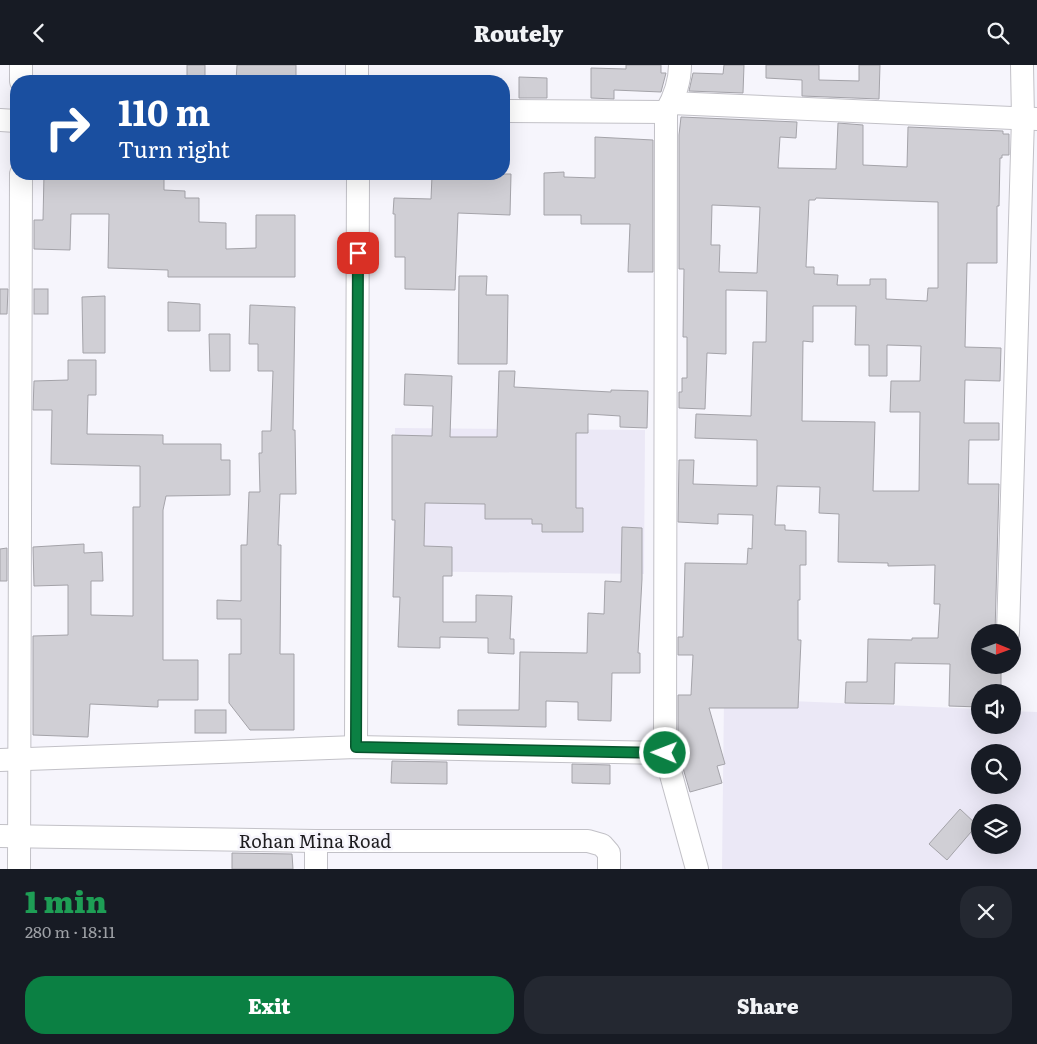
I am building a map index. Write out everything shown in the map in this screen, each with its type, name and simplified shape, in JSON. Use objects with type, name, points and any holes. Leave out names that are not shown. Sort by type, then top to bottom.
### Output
[{"type":"street","points":[[680,65],[680,76],[668,108],[665,753],[697,869]]},
{"type":"street","points":[[1008,624],[1030,118],[1022,65]]},
{"type":"street","points":[[510,111],[668,108],[1030,118]]},
{"type":"street","points":[[19,869],[10,836],[9,760],[21,180]]},
{"type":"street","points":[[356,747],[358,180]]},
{"type":"street","points":[[9,760],[356,747],[665,753]]},
{"type":"street","name":"Rohan Mina Road","points":[[10,836],[316,841],[588,841],[602,845],[609,853],[609,869]]},
{"type":"street","points":[[316,841],[316,869]]},
{"type":"shaded area","points":[[395,428],[645,430],[644,574],[393,571]]},
{"type":"shaded area","points":[[724,698],[971,709],[971,734],[1021,734],[1021,711],[1037,712],[1037,869],[722,869]]},
{"type":"building","points":[[187,65],[205,65],[205,75],[187,75]]},
{"type":"building","points":[[237,65],[296,65],[296,75],[236,75]]},
{"type":"building","points":[[626,65],[661,65],[661,73],[666,73],[661,92],[614,90],[614,99],[591,98],[591,68],[626,69]]},
{"type":"building","points":[[724,65],[744,65],[743,93],[689,91],[693,73],[723,74]]},
{"type":"building","points":[[766,65],[819,65],[819,80],[859,81],[859,65],[880,65],[879,99],[802,96],[802,80],[766,78]]},
{"type":"building","points":[[519,77],[547,78],[547,98],[519,98]]},
{"type":"building","points":[[681,117],[797,122],[796,138],[780,137],[778,168],[836,169],[838,123],[863,125],[863,165],[907,167],[908,127],[1003,131],[1003,134],[1009,134],[1009,155],[1002,155],[1002,158],[1000,158],[999,206],[997,206],[997,263],[967,263],[965,347],[1001,348],[1000,381],[965,380],[964,423],[999,423],[999,440],[969,440],[968,484],[999,484],[995,624],[971,624],[971,674],[1001,674],[1001,684],[971,684],[971,707],[949,706],[950,664],[895,663],[894,704],[845,703],[846,682],[867,682],[868,639],[912,640],[912,638],[938,638],[940,604],[934,604],[935,565],[888,566],[888,563],[838,562],[839,514],[819,513],[820,487],[777,486],[775,525],[785,525],[785,530],[806,531],[806,565],[800,565],[800,600],[798,600],[798,640],[801,640],[798,708],[709,708],[725,764],[717,766],[722,783],[690,792],[678,751],[678,695],[691,695],[693,655],[678,655],[678,637],[683,637],[685,563],[747,564],[748,548],[752,549],[753,515],[718,514],[718,524],[678,522],[679,460],[694,460],[693,484],[757,486],[757,440],[695,438],[696,414],[751,416],[753,342],[766,342],[767,291],[726,290],[726,354],[707,353],[705,409],[679,408],[679,392],[682,392],[682,378],[687,378],[687,337],[683,337],[684,269],[679,269],[679,135]],"holes":[[[816,198],[938,202],[938,288],[928,288],[927,301],[886,299],[886,279],[870,279],[870,285],[837,285],[838,275],[814,274],[814,267],[806,267],[809,200],[815,200]],[[712,205],[760,207],[757,273],[719,272],[720,245],[711,245]],[[813,306],[856,306],[855,345],[869,345],[869,376],[887,376],[887,345],[921,346],[920,381],[891,381],[890,412],[920,412],[919,491],[873,491],[875,422],[802,421],[803,341],[813,342]]]},
{"type":"building","points":[[595,137],[653,140],[653,272],[628,272],[630,224],[581,224],[581,215],[544,215],[544,173],[564,172],[564,177],[595,178]]},
{"type":"building","points":[[511,174],[510,215],[458,213],[455,290],[405,289],[405,257],[395,257],[394,198],[431,199],[432,180],[510,180]]},
{"type":"building","points":[[44,180],[164,180],[164,190],[185,191],[185,198],[199,198],[199,222],[226,223],[226,249],[256,248],[256,215],[295,215],[295,277],[168,277],[168,270],[108,268],[109,214],[71,214],[70,250],[34,249],[34,220],[43,220]]},
{"type":"building","points":[[459,276],[487,276],[486,295],[508,295],[507,364],[458,364]]},
{"type":"building","points":[[0,289],[8,289],[7,314],[0,314]]},
{"type":"building","points":[[34,289],[48,289],[48,314],[34,314]]},
{"type":"building","points":[[105,296],[105,353],[83,353],[82,297]]},
{"type":"building","points":[[168,302],[200,304],[200,331],[168,331]]},
{"type":"building","points":[[250,305],[295,307],[293,430],[295,430],[296,494],[280,494],[278,545],[281,545],[280,654],[294,654],[294,730],[250,730],[229,703],[229,654],[241,654],[241,619],[217,619],[217,600],[241,601],[241,545],[247,545],[249,492],[260,492],[259,453],[262,453],[262,431],[271,431],[273,371],[258,371],[258,344],[249,344]]},
{"type":"building","points":[[209,334],[230,334],[230,371],[210,371]]},
{"type":"building","points":[[68,360],[96,360],[96,395],[88,395],[87,434],[163,435],[163,444],[221,444],[221,460],[230,460],[230,495],[166,496],[163,510],[163,660],[198,660],[198,700],[158,700],[158,707],[90,704],[88,737],[33,735],[33,636],[68,635],[68,585],[34,586],[33,547],[84,544],[84,553],[102,552],[103,581],[91,581],[91,615],[133,616],[133,507],[140,507],[140,466],[51,464],[52,410],[33,410],[34,381],[68,380]]},
{"type":"building","points":[[499,371],[515,371],[514,387],[611,392],[611,390],[648,391],[647,428],[620,427],[620,416],[588,414],[588,433],[576,433],[576,508],[583,508],[583,532],[542,532],[542,524],[532,524],[532,519],[485,519],[485,504],[425,503],[424,546],[452,547],[452,576],[443,576],[443,622],[476,622],[476,595],[512,596],[510,639],[514,639],[514,654],[488,653],[488,638],[440,637],[440,648],[398,647],[400,597],[393,597],[395,520],[392,520],[392,435],[432,436],[433,406],[404,405],[405,374],[452,376],[450,437],[497,437]]},
{"type":"building","points":[[622,527],[642,528],[642,579],[638,653],[640,653],[640,673],[612,673],[611,721],[578,720],[578,702],[546,701],[546,727],[458,725],[458,710],[519,710],[520,652],[587,653],[588,613],[604,614],[605,581],[621,582]]},
{"type":"building","points":[[7,548],[7,581],[0,581],[0,549]]},
{"type":"building","points":[[195,710],[226,710],[226,733],[195,733]]},
{"type":"building","points":[[392,761],[447,762],[447,784],[391,783]]},
{"type":"building","points":[[572,764],[610,765],[610,784],[572,783]]},
{"type":"building","points":[[960,809],[971,819],[971,832],[947,860],[929,844]]},
{"type":"building","points":[[232,853],[292,854],[293,869],[232,869]]},
{"type":"route","points":[[358,253],[356,747],[665,753]]}]
